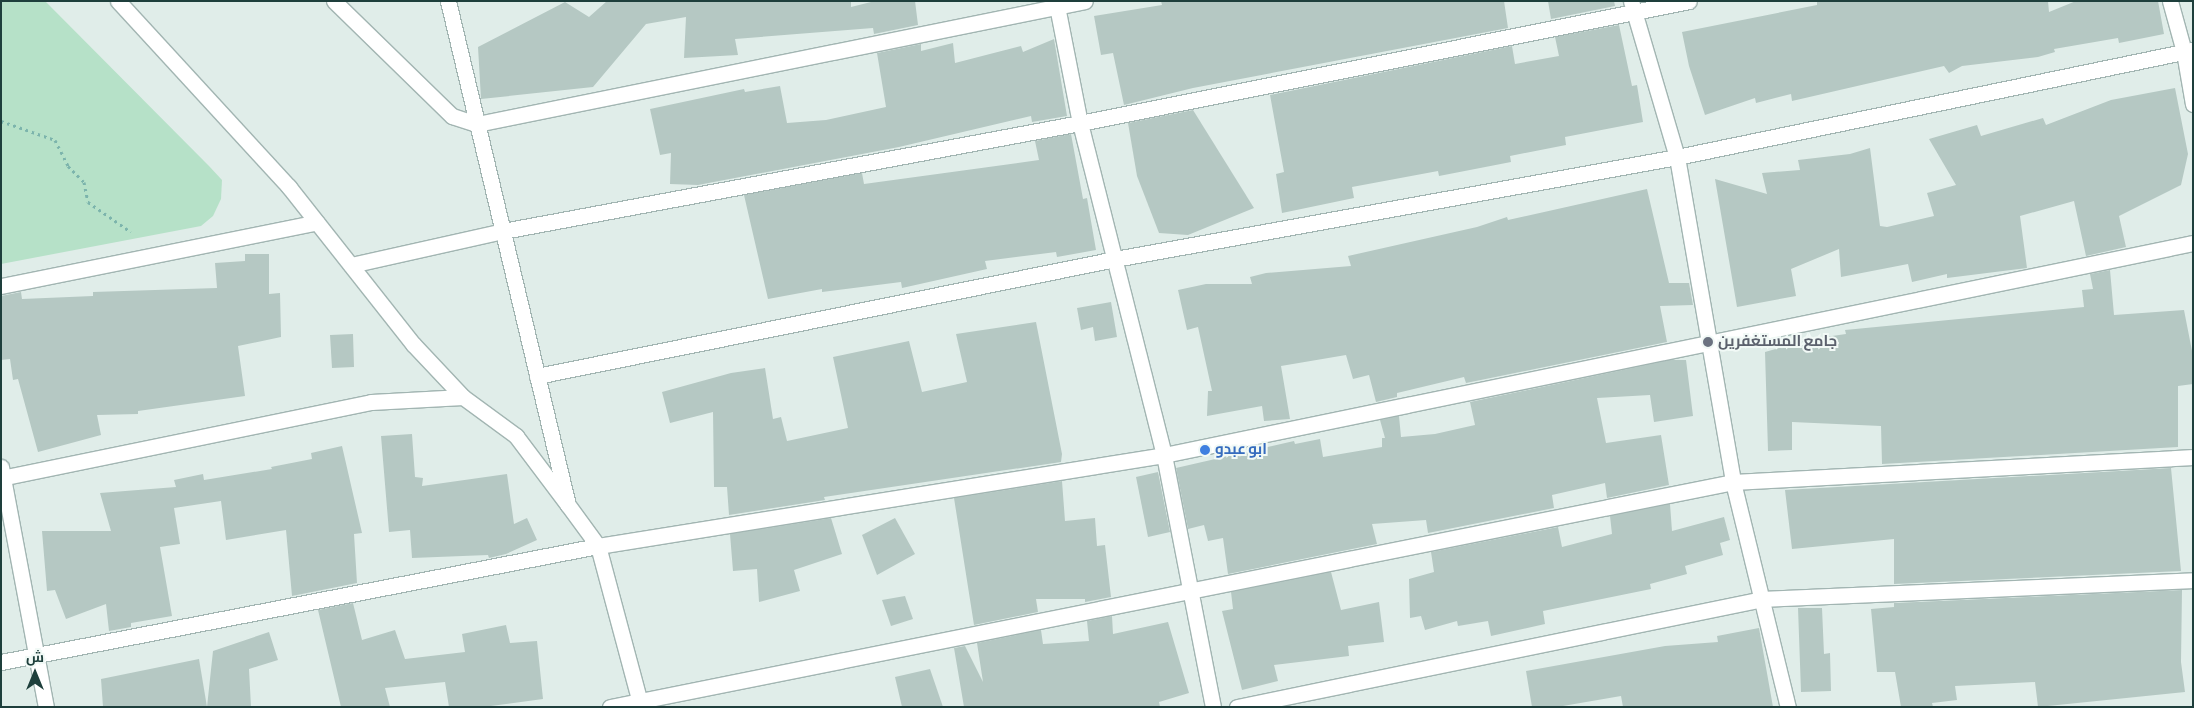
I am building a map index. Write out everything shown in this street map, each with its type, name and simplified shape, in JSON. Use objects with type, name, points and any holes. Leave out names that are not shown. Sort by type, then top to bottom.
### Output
[{"type":"street","points":[[118,1],[289,187],[413,344],[463,397],[516,436],[568,504],[598,546],[640,704]]},
{"type":"street","points":[[334,1],[452,116],[477,124],[1057,4],[1085,1]]},
{"type":"street","points":[[448,1],[568,504]]},
{"type":"street","points":[[351,265],[503,232],[1080,123],[1632,7],[1690,1]]},
{"type":"street","points":[[2170,1],[2188,51],[2193,104]]},
{"type":"street","points":[[1057,4],[1080,123],[1164,455],[1213,707]]},
{"type":"street","points":[[1632,7],[1677,157],[1733,482],[1788,707]]},
{"type":"street","points":[[538,376],[1115,259],[1677,157],[2188,51]]},
{"type":"street","points":[[1,286],[316,222]]},
{"type":"street","points":[[1,662],[598,546],[1164,455],[2193,243]]},
{"type":"street","points":[[46,707],[2,474],[371,402],[463,397]]},
{"type":"street","points":[[610,707],[640,704],[1733,482],[2193,457]]},
{"type":"street","points":[[1237,707],[1762,600],[2193,580]]},
{"type":"path","points":[[1,121],[55,140],[68,166],[84,182],[88,202],[131,232]]},
{"type":"green space","points":[[1,1],[45,1],[209,166],[222,180],[221,199],[213,216],[201,226],[1,264]]},
{"type":"building","points":[[607,1],[851,1],[851,7],[875,1],[915,1],[918,25],[874,34],[873,28],[735,39],[738,55],[684,58],[686,17],[646,24],[593,87],[481,99],[478,47],[565,2],[589,17]]},
{"type":"building","points":[[1161,1],[1504,1],[1508,28],[1193,88],[1124,105],[1113,53],[1101,55],[1094,16],[1162,5]]},
{"type":"building","points":[[1548,1],[1614,1],[1615,6],[1551,19]]},
{"type":"building","points":[[1817,1],[2048,1],[2049,12],[2076,1],[2158,1],[2164,34],[2119,43],[2118,38],[2054,49],[2055,52],[2038,57],[1962,66],[1949,73],[1944,66],[1792,101],[1791,94],[1756,103],[1755,98],[1705,115],[1689,66],[1682,32],[1817,5]]},
{"type":"building","points":[[1619,25],[1632,86],[1637,85],[1643,122],[1565,137],[1566,145],[1510,156],[1511,162],[1439,176],[1438,171],[1352,187],[1354,198],[1282,213],[1276,174],[1284,172],[1270,95],[1512,46],[1515,64],[1559,56],[1555,37]]},
{"type":"building","points":[[1054,39],[1067,116],[1032,122],[1031,116],[899,147],[698,185],[670,184],[671,153],[660,155],[650,109],[744,89],[745,92],[780,86],[787,123],[826,120],[886,107],[877,53],[921,44],[921,51],[953,43],[955,63],[1021,46],[1023,52]]},
{"type":"building","points":[[2175,88],[2188,154],[2181,185],[2119,216],[2126,247],[2086,256],[2074,201],[2020,216],[2027,268],[1947,278],[1947,274],[1912,282],[1908,264],[1841,277],[1839,249],[1791,269],[1796,296],[1737,307],[1715,179],[1767,194],[1762,173],[1800,170],[1798,160],[1850,154],[1870,148],[1880,226],[1887,227],[1934,216],[1927,193],[1956,185],[1929,139],[1977,125],[1981,136],[2043,118],[2046,125],[2111,100]]},
{"type":"building","points":[[1193,110],[1254,208],[1188,235],[1159,233],[1137,176],[1128,123]]},
{"type":"building","points":[[1071,134],[1083,199],[1087,198],[1096,250],[1057,257],[1056,252],[985,261],[987,269],[902,288],[901,282],[822,292],[822,289],[768,299],[744,195],[862,173],[864,184],[1039,160],[1035,141]]},
{"type":"building","points":[[1647,189],[1669,283],[1689,283],[1693,305],[1660,306],[1667,342],[1466,383],[1464,377],[1397,393],[1397,397],[1376,402],[1369,375],[1353,379],[1346,355],[1281,366],[1290,419],[1264,421],[1262,406],[1207,416],[1208,391],[1212,391],[1198,327],[1187,330],[1178,290],[1206,284],[1252,284],[1250,277],[1266,273],[1351,266],[1348,256],[1477,227],[1507,217],[1508,220]]},
{"type":"building","points":[[245,254],[269,254],[269,294],[280,293],[281,337],[238,346],[245,396],[138,411],[138,414],[97,415],[101,435],[38,452],[18,379],[13,380],[10,359],[1,360],[1,296],[21,292],[22,299],[93,296],[93,292],[217,288],[215,263],[245,261]]},
{"type":"building","points":[[2110,270],[2114,315],[2184,310],[2193,356],[2193,384],[2178,386],[2178,447],[1882,464],[1881,426],[1792,422],[1792,450],[1768,451],[1765,352],[1811,339],[1846,334],[1845,330],[2084,307],[2082,290],[2093,289],[2090,274]]},
{"type":"building","points":[[1111,302],[1117,337],[1095,341],[1093,327],[1081,330],[1077,308]]},
{"type":"building","points":[[1036,322],[1062,454],[1061,462],[824,497],[825,500],[729,515],[727,487],[714,487],[713,412],[670,423],[662,392],[731,373],[765,368],[773,419],[781,417],[787,441],[848,428],[833,357],[909,341],[922,392],[967,382],[956,334]]},
{"type":"building","points":[[353,334],[354,367],[332,368],[330,335]]},
{"type":"building","points":[[1670,360],[1686,360],[1693,416],[1654,422],[1650,395],[1597,398],[1606,443],[1661,435],[1669,485],[1607,498],[1605,483],[1552,495],[1554,508],[1428,533],[1426,520],[1372,524],[1377,544],[1228,574],[1223,538],[1208,541],[1204,525],[1188,529],[1176,468],[1294,441],[1295,444],[1320,439],[1323,457],[1382,447],[1382,438],[1385,438],[1380,420],[1399,416],[1401,437],[1435,434],[1475,425],[1470,402]]},
{"type":"building","points":[[412,434],[415,477],[423,478],[422,486],[507,474],[514,524],[527,518],[537,540],[506,554],[489,558],[488,555],[412,558],[410,530],[389,532],[381,436]]},
{"type":"building","points":[[342,446],[362,533],[354,534],[357,583],[292,596],[286,530],[226,540],[221,501],[174,508],[180,544],[160,547],[172,616],[131,623],[131,627],[109,631],[106,604],[66,619],[55,590],[47,591],[42,531],[111,531],[100,493],[176,487],[174,480],[203,474],[204,480],[272,469],[271,467],[312,459],[311,453]]},
{"type":"building","points":[[2171,468],[2181,571],[1894,584],[1894,539],[1792,549],[1785,490]]},
{"type":"building","points":[[1158,472],[1170,532],[1148,537],[1136,477]]},
{"type":"building","points":[[1062,481],[1065,521],[1095,518],[1097,546],[1105,545],[1111,597],[1085,602],[1085,599],[1036,599],[1038,612],[974,625],[954,498]]},
{"type":"building","points":[[1670,504],[1672,531],[1724,517],[1730,540],[1720,543],[1723,555],[1685,566],[1687,574],[1650,584],[1651,589],[1543,611],[1545,624],[1491,636],[1488,621],[1458,626],[1457,621],[1425,630],[1421,616],[1410,618],[1409,579],[1434,572],[1431,552],[1558,527],[1562,547],[1612,534],[1610,516]]},
{"type":"building","points":[[831,518],[842,554],[794,570],[800,591],[759,602],[757,569],[733,571],[730,534]]},
{"type":"building","points":[[895,518],[915,554],[877,575],[862,535]]},
{"type":"building","points":[[1331,572],[1341,610],[1379,602],[1384,642],[1348,646],[1349,656],[1274,665],[1278,681],[1242,690],[1222,611],[1233,609],[1231,592]]},
{"type":"building","points":[[2182,590],[2181,662],[2185,692],[2038,707],[2035,682],[1955,686],[1957,700],[1932,703],[1933,707],[1901,707],[1895,672],[1877,672],[1871,609],[1894,607],[1894,603]]},
{"type":"building","points":[[905,596],[913,619],[891,626],[882,600]]},
{"type":"building","points":[[353,603],[362,640],[395,630],[405,659],[465,652],[462,634],[506,625],[510,643],[537,641],[543,699],[483,707],[449,707],[445,682],[385,688],[390,707],[341,707],[318,610]]},
{"type":"building","points":[[1798,608],[1822,608],[1824,654],[1830,653],[1831,691],[1801,692]]},
{"type":"building","points":[[1112,616],[1113,634],[1168,622],[1189,693],[1159,702],[1160,707],[964,707],[954,648],[965,646],[983,682],[977,643],[1041,630],[1043,644],[1089,641],[1087,621]]},
{"type":"building","points":[[1759,628],[1773,707],[1623,707],[1621,696],[1557,707],[1532,707],[1526,671],[1665,646],[1718,642],[1717,636]]},
{"type":"building","points":[[269,632],[278,660],[249,669],[251,707],[207,707],[213,651]]},
{"type":"building","points":[[199,659],[207,707],[103,707],[101,679]]},
{"type":"building","points":[[930,669],[943,707],[902,707],[895,677]]},
{"type":"place","name":"جامع المستغفرين","points":[[1708,342]]},
{"type":"place","name":"ابو عبدو","points":[[1205,450]]}]
